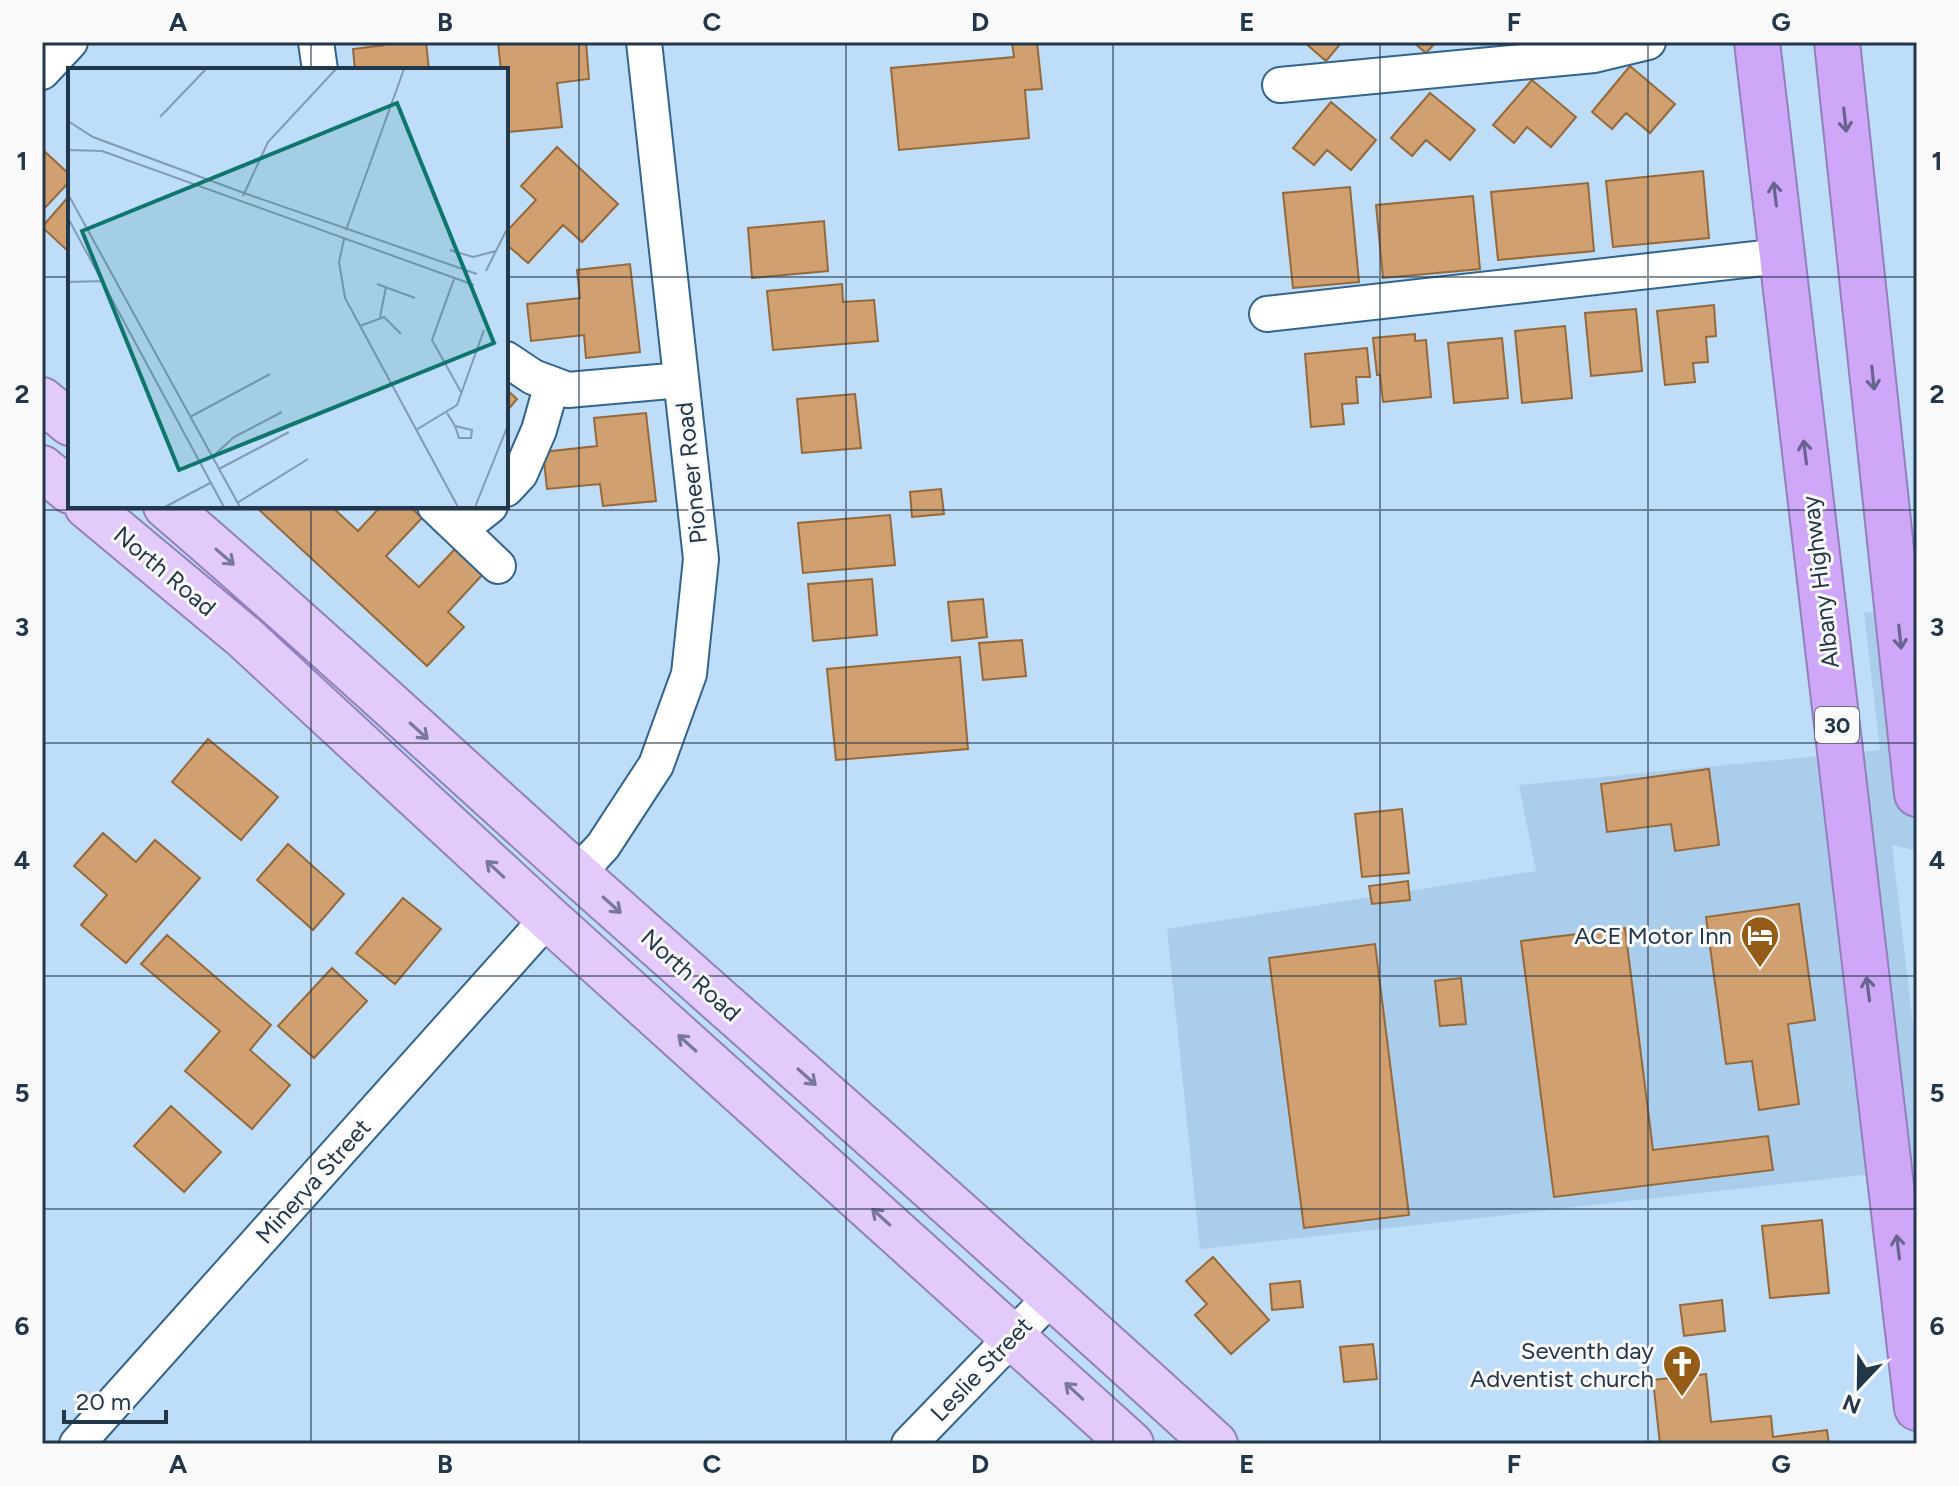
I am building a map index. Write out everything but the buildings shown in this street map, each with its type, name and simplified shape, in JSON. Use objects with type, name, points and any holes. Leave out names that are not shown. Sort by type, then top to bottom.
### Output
[{"type":"highway","name":"Albany Highway","points":[[1757,42],[1917,1408]]},
{"type":"highway","points":[[1837,42],[1917,794]]},
{"type":"main road","points":[[42,400],[68,421]]},
{"type":"main road","points":[[42,468],[68,489]]},
{"type":"main road","name":"North Road","points":[[89,508],[243,636],[548,918],[1131,1444]]},
{"type":"main road","name":"North Road","points":[[168,508],[1053,1295],[1215,1444]]},
{"type":"main road","points":[[243,636],[272,598]]},
{"type":"street","points":[[42,72],[70,42]]},
{"type":"street","points":[[316,42],[320,68]]},
{"type":"street","name":"Pioneer Road","points":[[577,874],[603,846],[656,765],[689,674],[701,559],[644,42]]},
{"type":"street","points":[[1280,85],[1594,55],[1648,42]]},
{"type":"street","points":[[1267,314],[1782,256]]},
{"type":"street","points":[[508,360],[533,377],[568,390],[681,380]]},
{"type":"street","points":[[508,487],[520,474],[539,430],[552,384]]},
{"type":"street","points":[[437,508],[498,566]]},
{"type":"street","points":[[461,529],[487,508]]},
{"type":"street","name":"Minerva Street","points":[[77,1444],[548,918]]},
{"type":"street","name":"Leslie Street","points":[[909,1444],[1053,1295]]},
{"type":"shaded area","points":[[1917,606],[1917,851],[1892,845],[1917,1058],[1917,1169],[1200,1249],[1167,929],[1536,871],[1519,785],[1880,750],[1864,613]]},
{"type":"place","name":"ACE Motor Inn","points":[[1760,969]]},
{"type":"place","name":"Seventh day Adventist church","points":[[1682,1398]]}]
